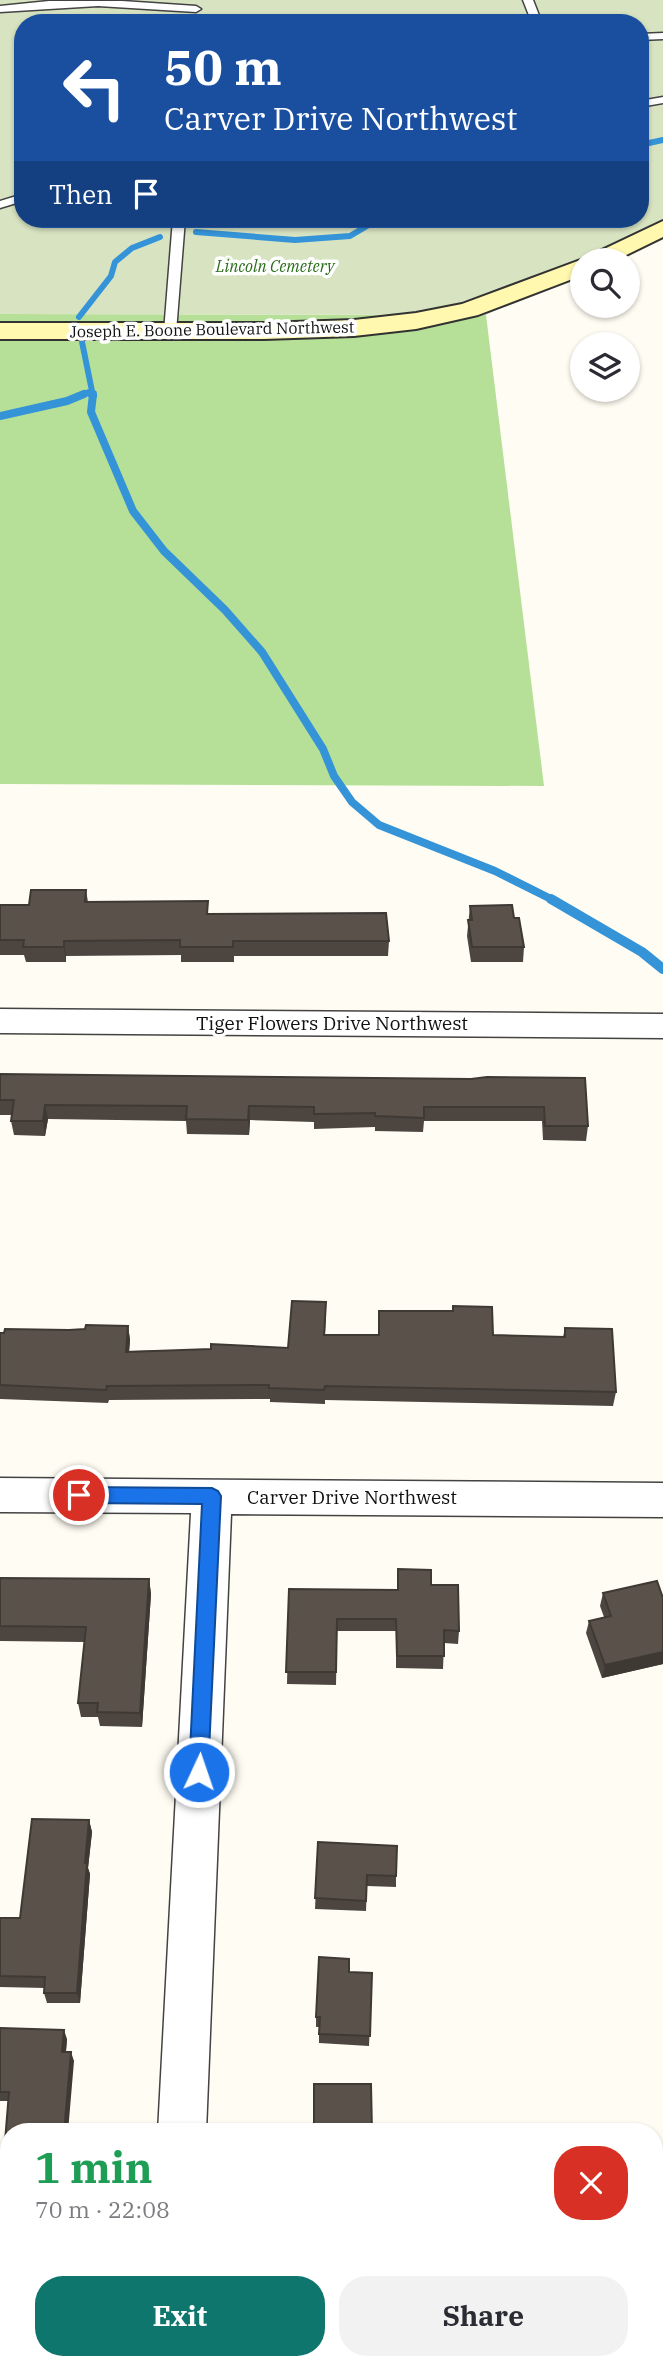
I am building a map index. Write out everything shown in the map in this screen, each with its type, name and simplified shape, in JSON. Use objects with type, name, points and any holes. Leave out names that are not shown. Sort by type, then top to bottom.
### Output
[{"type":"main road","points":[[621,248],[663,228]]},
{"type":"main road","name":"Joseph E. Boone Boulevard Northwest","points":[[0,331],[170,332],[354,328],[416,321],[469,310],[570,272]]},
{"type":"street","name":"Tiger Flowers Drive Northwest","points":[[0,1021],[662,1030]]},
{"type":"street","name":"Carver Drive Northwest","points":[[0,1495],[663,1500]]},
{"type":"street","points":[[182,2123],[212,1496]]},
{"type":"lane","points":[[0,9],[68,1],[197,5]]},
{"type":"lane","points":[[170,332],[178,228]]},
{"type":"green space","name":"Lincoln Cemetery","points":[[0,0],[663,0],[663,223],[610,248],[570,248],[570,272],[486,315],[0,314]]},
{"type":"green space","points":[[0,314],[486,315],[544,786],[0,784]]},
{"type":"building","points":[[31,890],[86,890],[85,902],[208,901],[207,914],[386,913],[389,941],[233,941],[233,947],[180,947],[180,940],[64,941],[64,947],[23,947],[24,940],[0,940],[0,905],[29,905]]},
{"type":"building","points":[[512,905],[514,918],[519,918],[524,947],[472,947],[468,920],[472,920],[470,906]]},
{"type":"building","points":[[0,1074],[585,1078],[588,1126],[545,1126],[544,1107],[424,1107],[424,1118],[375,1116],[375,1113],[314,1114],[314,1107],[249,1106],[248,1120],[186,1119],[187,1106],[45,1105],[43,1121],[11,1121],[14,1100],[0,1100]]},
{"type":"building","points":[[292,1301],[326,1302],[324,1335],[379,1335],[379,1311],[453,1311],[453,1306],[492,1307],[493,1335],[565,1337],[565,1328],[612,1329],[616,1392],[325,1386],[324,1390],[269,1388],[269,1385],[107,1386],[106,1390],[0,1385],[0,1333],[4,1333],[5,1329],[69,1330],[85,1329],[86,1325],[128,1326],[126,1352],[211,1349],[211,1344],[288,1348]]},
{"type":"building","points":[[398,1569],[431,1570],[431,1585],[458,1585],[459,1631],[444,1630],[444,1656],[397,1656],[396,1619],[337,1619],[336,1672],[286,1672],[289,1589],[398,1590]]},
{"type":"building","points":[[0,1578],[149,1579],[140,1713],[97,1712],[98,1703],[78,1703],[86,1627],[0,1626]]},
{"type":"building","points":[[657,1581],[663,1598],[663,1652],[605,1665],[589,1621],[611,1616],[603,1593]]},
{"type":"building","points":[[32,1819],[89,1820],[77,1993],[44,1993],[45,1977],[0,1976],[0,1918],[20,1918]]},
{"type":"building","points":[[318,1842],[397,1846],[396,1876],[367,1875],[366,1901],[315,1898]]},
{"type":"building","points":[[319,1957],[349,1959],[349,1972],[372,1973],[370,2036],[319,2034],[320,2017],[316,2017]]},
{"type":"building","points":[[0,2028],[64,2030],[62,2052],[71,2052],[65,2123],[6,2123],[9,2092],[0,2092]]},
{"type":"building","points":[[314,2084],[371,2084],[372,2123],[314,2123]]},
{"type":"waterway","points":[[649,143],[663,140]]},
{"type":"waterway","points":[[196,232],[295,240],[350,236],[364,228]]},
{"type":"waterway","points":[[79,317],[111,276],[115,262],[132,248],[160,237]]},
{"type":"waterway","points":[[82,342],[93,395]]},
{"type":"waterway","points":[[80,396],[89,392],[93,396]]},
{"type":"waterway","points":[[0,416],[67,401],[84,394]]},
{"type":"waterway","points":[[93,396],[91,412],[133,511],[164,551],[225,610],[262,652],[323,749],[334,776],[352,802],[379,825],[495,871],[551,899]]},
{"type":"waterway","points":[[551,899],[555,901]]},
{"type":"waterway","points":[[551,899],[642,952],[663,969]]},
{"type":"route","points":[[79,1495],[212,1496],[199,1772]]}]
